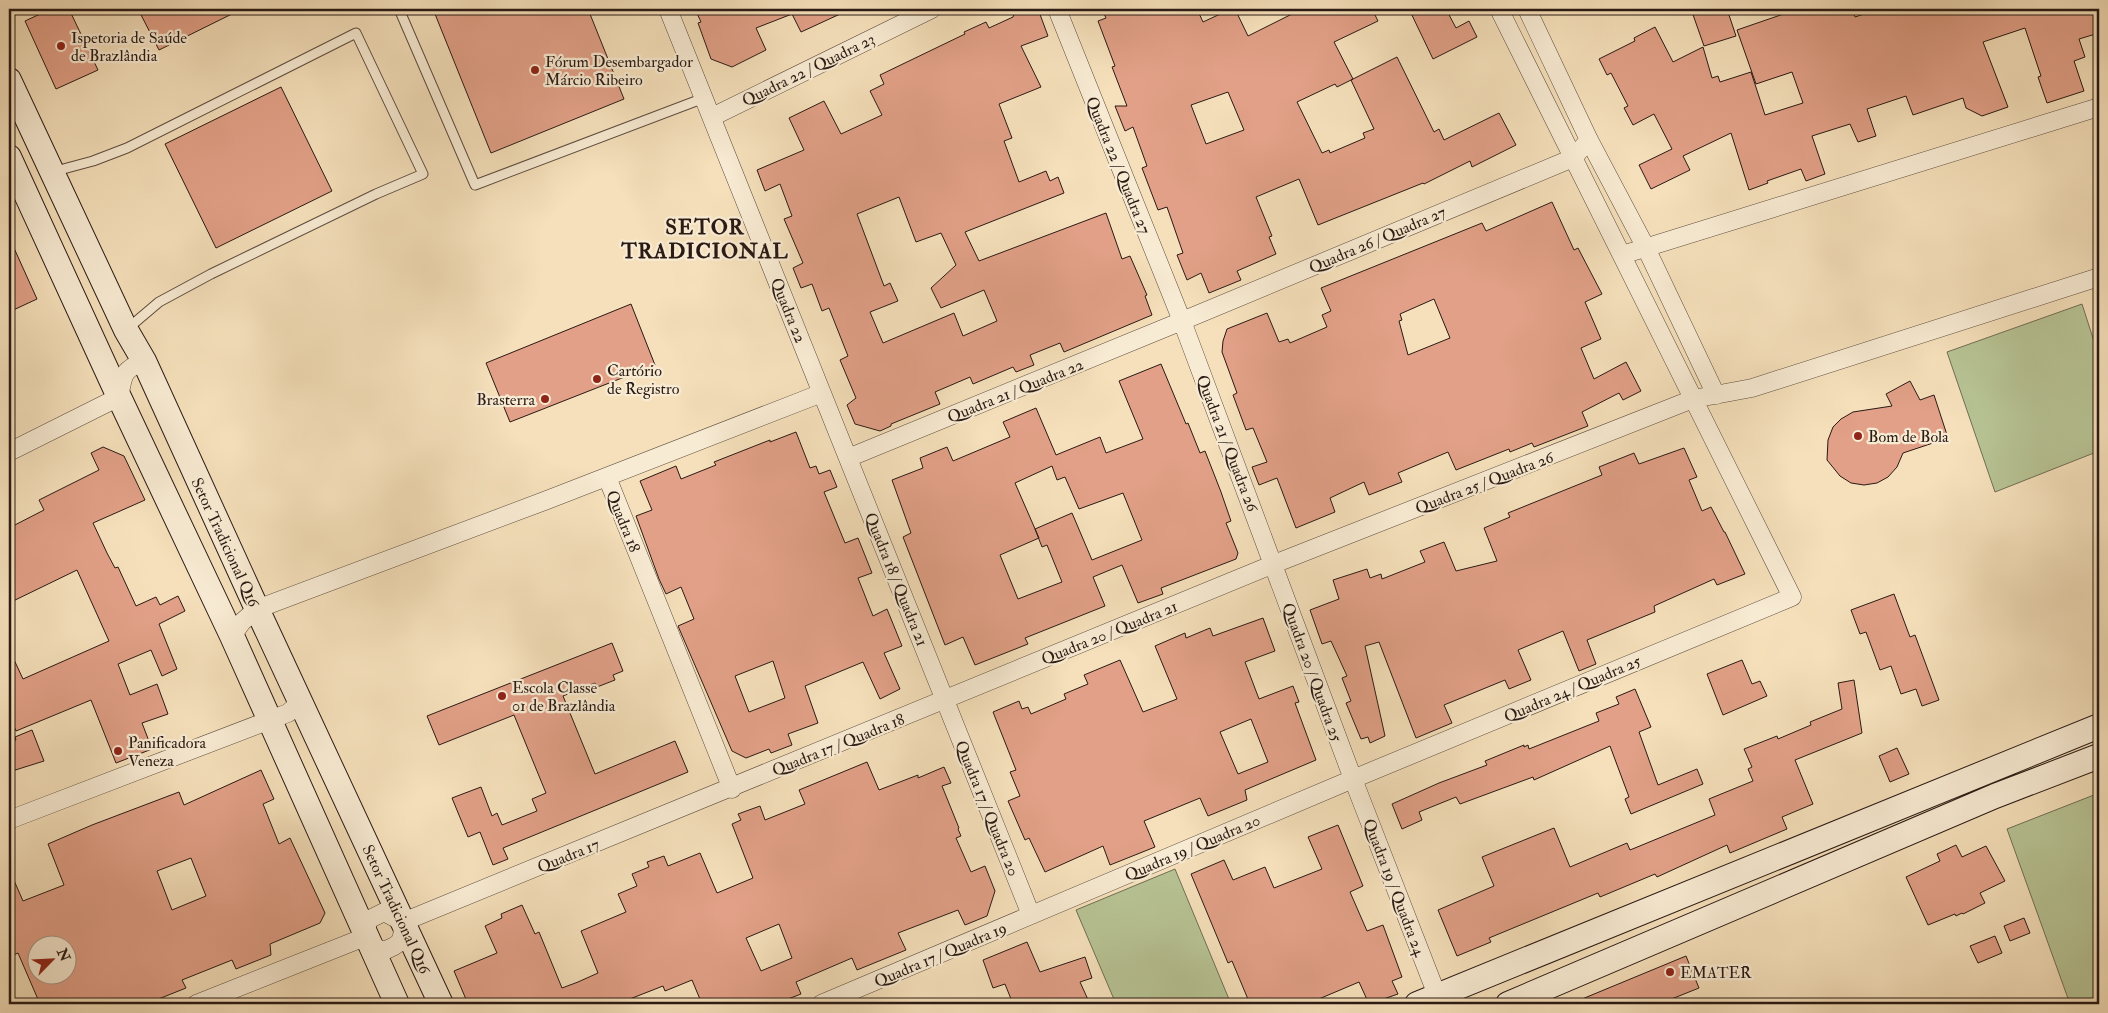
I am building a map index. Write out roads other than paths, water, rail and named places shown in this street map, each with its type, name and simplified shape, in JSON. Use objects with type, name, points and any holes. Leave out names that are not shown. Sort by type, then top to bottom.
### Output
[{"type":"street","name":"Quadra 22","points":[[668,9],[822,393]]},
{"type":"street","name":"Quadra 22 / Quadra 23","points":[[712,117],[932,9]]},
{"type":"street","name":"Quadra 22 / Quadra 27","points":[[1057,9],[1182,321]]},
{"type":"street","points":[[1498,9],[1693,399]]},
{"type":"street","points":[[1527,9],[1589,140],[1646,248],[1716,395]]},
{"type":"street","name":"Setor Tradicional Q16","points":[[12,94],[52,172],[126,330],[144,361],[298,698],[441,1004]]},
{"type":"street","points":[[1622,255],[2099,107]]},
{"type":"street","points":[[1573,158],[1589,140]]},
{"type":"street","points":[[9,157],[119,397],[232,636],[397,1004]]},
{"type":"street","name":"Quadra 26 / Quadra 27","points":[[1182,321],[1573,158]]},
{"type":"street","name":"Quadra 25 / Quadra 26","points":[[1274,564],[1693,399],[1752,388],[2099,278]]},
{"type":"street","name":"Quadra 21 / Quadra 22","points":[[848,458],[1182,321]]},
{"type":"street","name":"Quadra 21 / Quadra 26","points":[[1182,321],[1274,564]]},
{"type":"street","points":[[119,397],[124,372],[144,361]]},
{"type":"street","points":[[822,393],[848,458]]},
{"type":"street","name":"Quadra 18","points":[[732,789],[607,477],[822,393]]},
{"type":"street","points":[[9,452],[119,397]]},
{"type":"street","name":"Quadra 24 / Quadra 25","points":[[1352,779],[1792,597],[1693,399]]},
{"type":"street","name":"Quadra 18 / Quadra 21","points":[[848,458],[945,700]]},
{"type":"street","points":[[232,636],[242,622],[257,609],[607,477]]},
{"type":"street","name":"Quadra 20 / Quadra 21","points":[[945,700],[1274,564]]},
{"type":"street","name":"Quadra 20 / Quadra 25","points":[[1274,564],[1352,779]]},
{"type":"street","points":[[9,820],[288,713],[294,708],[298,698]]},
{"type":"street","name":"Quadra 17 / Quadra 18","points":[[732,789],[945,700]]},
{"type":"street","name":"Quadra 17 / Quadra 20","points":[[945,700],[1031,915]]},
{"type":"street","points":[[1427,1000],[2099,726]]},
{"type":"street","points":[[1508,1004],[1996,796],[2099,756]]},
{"type":"street","points":[[1985,771],[1996,796]]},
{"type":"street","name":"Quadra 19 / Quadra 20","points":[[1031,915],[1352,779]]},
{"type":"street","name":"Quadra 19 / Quadra 24","points":[[1352,779],[1427,1000]]},
{"type":"street","name":"Quadra 17","points":[[403,922],[732,789]]},
{"type":"street","points":[[384,912],[403,922],[403,938],[396,946],[383,951],[375,947],[366,937],[368,920],[384,912]]},
{"type":"street","name":"Quadra 17 / Quadra 19","points":[[821,1004],[1031,915]]},
{"type":"street","points":[[196,1004],[366,937]]},
{"type":"lane","points":[[399,9],[476,185],[704,98]]},
{"type":"lane","points":[[52,172],[93,161],[127,148],[356,33],[423,174],[376,194],[211,274],[159,302],[126,330]]},
{"type":"place","name":"Ispetoria de Saúde de Brazlândia","points":[[61,46]]},
{"type":"place","name":"Fórum Desembargador Márcio Ribeiro","points":[[535,70]]},
{"type":"place","name":"Cartório de Registro","points":[[597,379]]},
{"type":"place","name":"Brasterra","points":[[545,399]]},
{"type":"place","name":"Bom de Bola","points":[[1858,436]]},
{"type":"place","name":"Escola Classe 01 de Brazlândia","points":[[502,696]]},
{"type":"place","name":"Panificadora Veneza","points":[[118,751]]},
{"type":"place","name":"EMATER","points":[[1670,972]]},
{"type":"district","name":"SETOR TRADICIONAL","points":[[705,239]]}]
